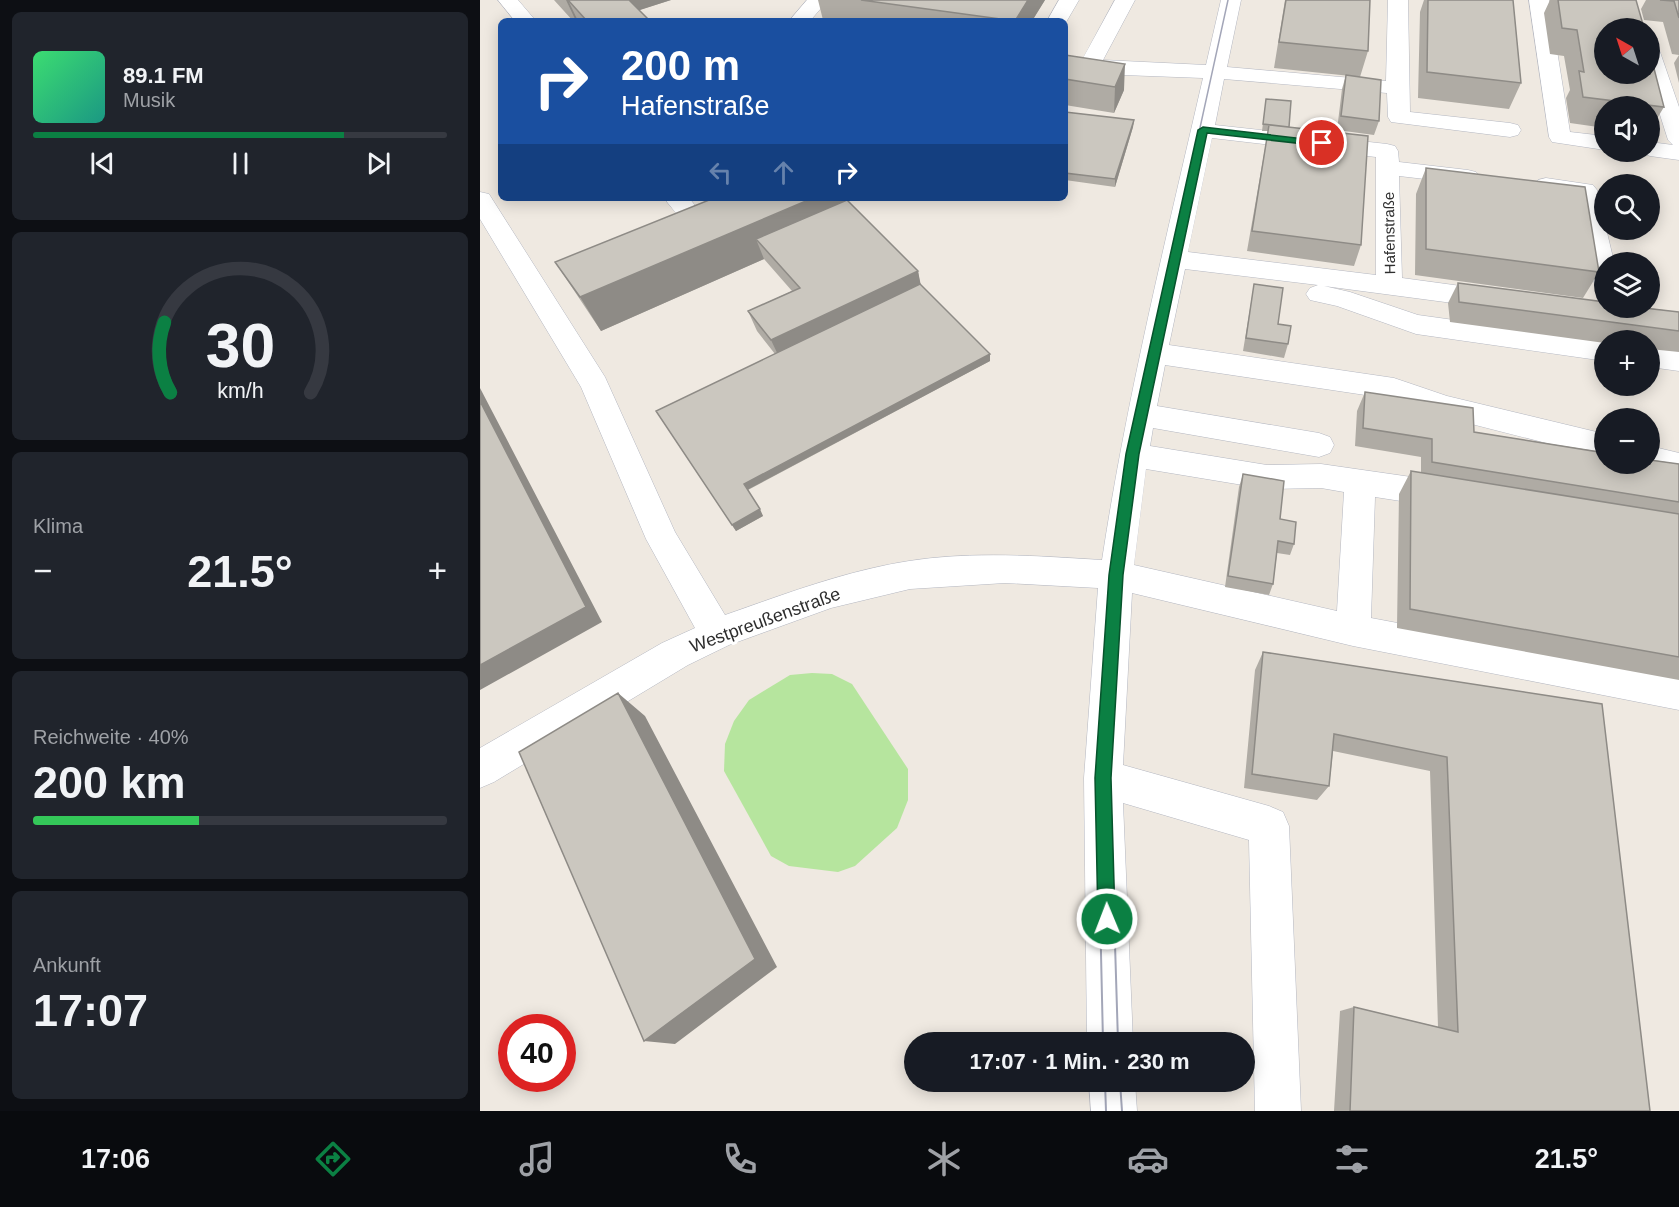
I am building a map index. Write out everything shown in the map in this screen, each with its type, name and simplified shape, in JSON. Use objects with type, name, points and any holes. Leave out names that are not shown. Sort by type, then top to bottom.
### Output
[{"type":"street","points":[[802,18],[818,0]]},
{"type":"street","points":[[1059,18],[1069,0]]},
{"type":"street","points":[[1090,65],[1125,0]]},
{"type":"street","points":[[1110,1032],[1103,778],[1116,575],[1133,454],[1231,0]]},
{"type":"street","points":[[1398,0],[1399,117],[1510,130]]},
{"type":"street","points":[[1539,0],[1560,137],[1594,142]]},
{"type":"street","points":[[500,1],[522,18]]},
{"type":"street","points":[[1068,62],[1123,69],[1215,72],[1397,88]]},
{"type":"street","points":[[1660,82],[1679,140]]},
{"type":"street","name":"Hafenstraße","points":[[1174,266],[1389,285],[1388,151],[1203,130]]},
{"type":"street","points":[[1660,150],[1679,153]]},
{"type":"street","points":[[1388,168],[1492,179]]},
{"type":"street","points":[[1527,183],[1585,190],[1599,252]]},
{"type":"street","points":[[480,199],[545,282],[595,384],[662,539],[717,634]]},
{"type":"street","points":[[652,238],[695,220],[679,201]]},
{"type":"street","points":[[1174,266],[1341,298],[1416,324],[1594,349]]},
{"type":"street","points":[[1389,285],[1519,303]]},
{"type":"street","points":[[1154,353],[1394,389],[1444,405],[1594,444]]},
{"type":"street","points":[[1660,358],[1679,361]]},
{"type":"street","points":[[1141,415],[1319,445]]},
{"type":"street","points":[[1133,454],[1267,477],[1321,476],[1478,500]]},
{"type":"street","points":[[1660,460],[1679,465]]},
{"type":"street","points":[[1353,630],[1360,482]]},
{"type":"street","name":"Westpreußenstraße","points":[[480,769],[675,654],[717,634],[830,593],[909,575],[1005,569],[1116,575],[1353,630],[1679,693]]},
{"type":"street","points":[[1103,778],[1269,826],[1278,1111]]},
{"type":"street","points":[[1113,1092],[1114,1111]]},
{"type":"green space","points":[[832,674],[852,684],[908,769],[908,800],[897,828],[855,866],[838,872],[789,866],[771,856],[724,771],[725,744],[734,721],[749,700],[790,675]]},
{"type":"building","points":[[568,0],[629,0],[647,18],[584,18]]},
{"type":"building","points":[[861,0],[1028,0],[1017,18],[993,18]]},
{"type":"building","points":[[1286,0],[1370,0],[1368,51],[1279,42]]},
{"type":"building","points":[[1428,0],[1513,0],[1521,83],[1427,72]]},
{"type":"building","points":[[1558,0],[1636,0],[1641,18],[1594,18],[1594,84],[1658,84],[1664,107],[1660,107],[1660,96],[1583,97],[1579,71],[1584,72],[1577,30],[1562,28]]},
{"type":"building","points":[[1660,0],[1679,0],[1679,18],[1674,1]]},
{"type":"building","points":[[1068,55],[1125,64],[1115,87],[1068,79]]},
{"type":"building","points":[[1346,75],[1381,80],[1379,121],[1341,116]]},
{"type":"building","points":[[1266,99],[1291,101],[1289,127],[1263,124]]},
{"type":"building","points":[[1068,112],[1134,120],[1115,179],[1068,173]]},
{"type":"building","points":[[1269,125],[1368,136],[1361,245],[1252,231]]},
{"type":"building","points":[[1426,168],[1585,187],[1596,252],[1594,271],[1426,249]]},
{"type":"building","points":[[707,201],[806,201],[580,297],[555,262]]},
{"type":"building","points":[[848,201],[918,271],[771,340],[748,311],[800,288],[756,239]]},
{"type":"building","points":[[1458,283],[1594,301],[1594,318],[1660,318],[1660,310],[1679,312],[1679,331],[1459,302]]},
{"type":"building","points":[[920,284],[990,354],[744,484],[760,509],[732,525],[656,411]]},
{"type":"building","points":[[1254,284],[1283,288],[1278,324],[1291,326],[1288,344],[1246,338]]},
{"type":"building","points":[[1365,392],[1473,408],[1474,432],[1594,451],[1594,474],[1660,474],[1660,461],[1679,464],[1679,502],[1432,462],[1432,439],[1363,428]]},
{"type":"building","points":[[480,401],[586,607],[480,665]]},
{"type":"building","points":[[1411,471],[1679,514],[1679,657],[1410,609]]},
{"type":"building","points":[[1243,474],[1284,481],[1280,519],[1296,522],[1294,544],[1278,541],[1273,584],[1228,576]]},
{"type":"building","points":[[1263,652],[1602,704],[1650,1111],[1350,1111],[1354,1007],[1458,1032],[1447,757],[1334,734],[1329,786],[1252,774]]},
{"type":"building","points":[[618,693],[755,959],[644,1041],[519,752]]},
{"type":"tram line","points":[[1100,736],[1112,570],[1128,456],[1228,0]]},
{"type":"tram line","points":[[1112,736],[1121,569],[1136,462],[1160,344]]},
{"type":"tram line","points":[[1100,734],[1097,775],[1103,1032]]},
{"type":"tram line","points":[[1112,734],[1110,780],[1118,1032]]},
{"type":"tram line","points":[[1105,1092],[1106,1111]]},
{"type":"tram line","points":[[1121,1092],[1122,1111]]},
{"type":"route","points":[[1107,919],[1103,778],[1116,575],[1133,454],[1147,380],[1203,130],[1322,143]]}]
